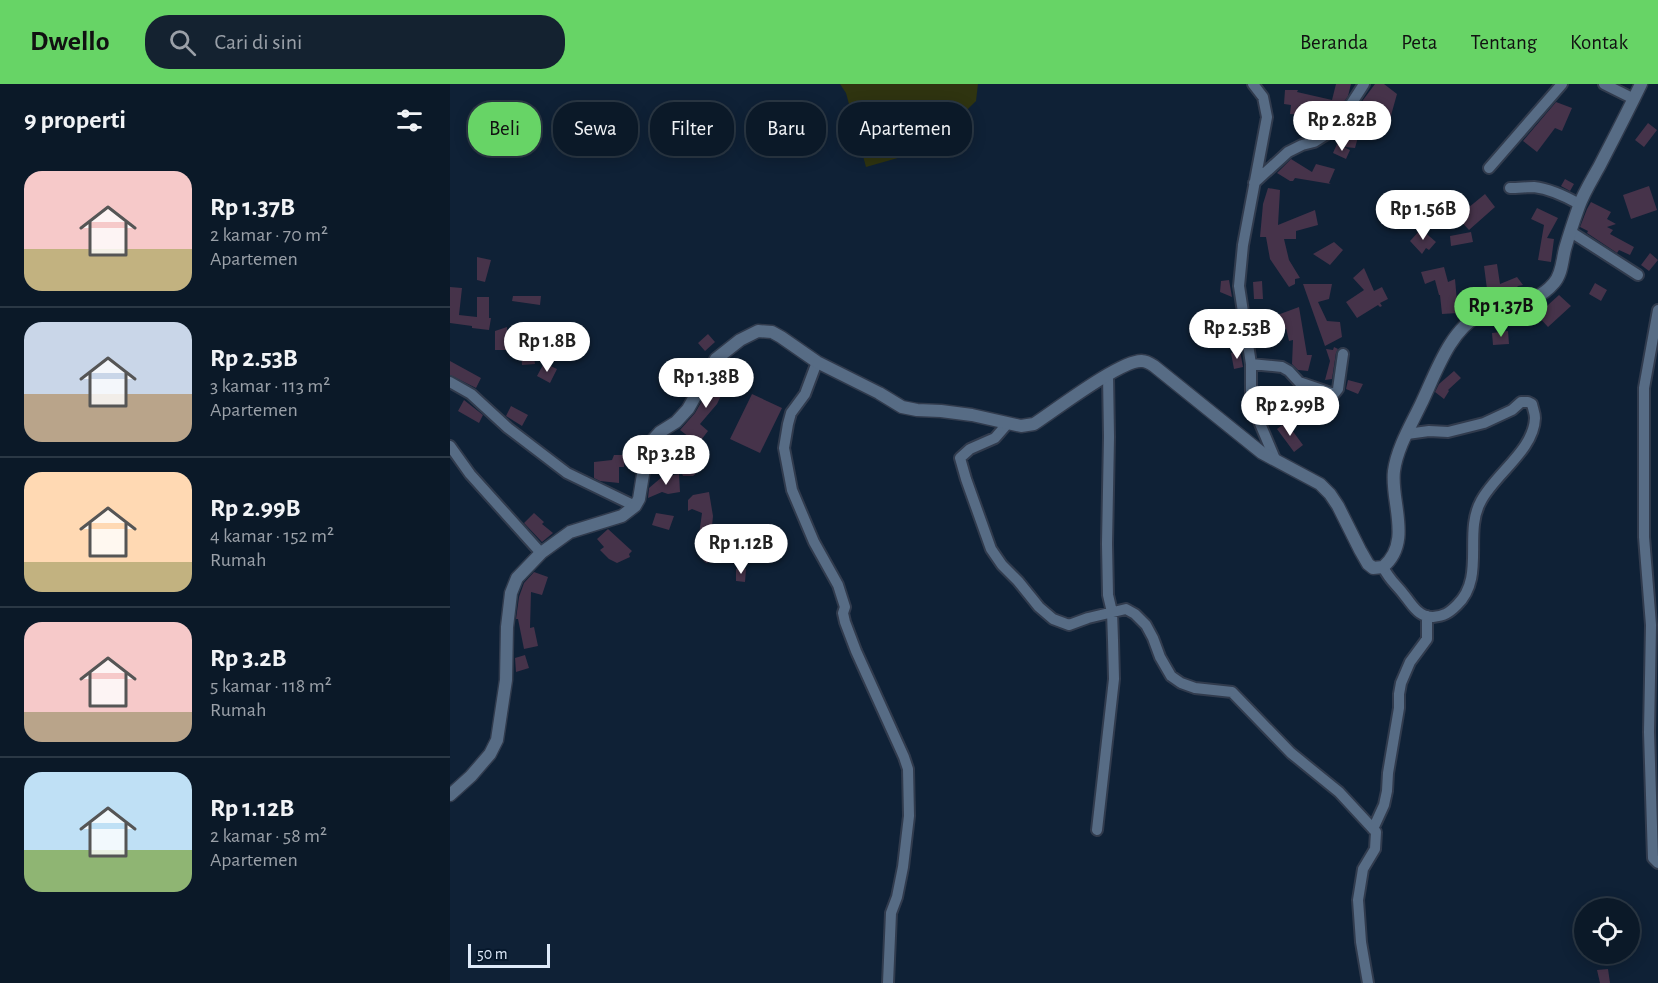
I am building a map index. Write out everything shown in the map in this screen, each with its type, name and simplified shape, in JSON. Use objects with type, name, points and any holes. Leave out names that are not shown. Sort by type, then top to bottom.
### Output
[{"type":"street","points":[[1253,84],[1263,98],[1268,117],[1243,245],[1239,286],[1251,364],[1251,398],[1275,459]]},
{"type":"street","points":[[1254,183],[1288,152],[1314,142],[1335,129],[1364,84]]},
{"type":"street","points":[[1489,168],[1562,84]]},
{"type":"street","points":[[1604,84],[1634,99]]},
{"type":"street","points":[[450,795],[490,754],[497,740],[506,680],[507,627],[511,593],[517,578],[541,553],[570,532],[622,516],[635,506],[639,499],[650,443],[688,409],[717,358],[740,340],[758,331],[772,332],[817,362],[902,406],[917,410],[972,415],[1021,426],[1034,424],[1108,375],[1132,362],[1143,361],[1155,366],[1262,453],[1320,484],[1338,506],[1368,564],[1373,568],[1383,567],[1391,558],[1399,533],[1399,516],[1393,486],[1395,463],[1451,342],[1465,325],[1478,315],[1534,299],[1548,289],[1559,276],[1579,204],[1641,84]]},
{"type":"street","points":[[1510,188],[1548,189],[1579,204]]},
{"type":"street","points":[[1571,232],[1638,275]]},
{"type":"street","points":[[1658,310],[1644,388],[1644,537],[1651,626],[1649,732],[1653,858],[1658,863]]},
{"type":"street","points":[[1251,364],[1282,367],[1299,382],[1334,394],[1338,389],[1344,354]]},
{"type":"street","points":[[817,362],[808,386],[791,413],[788,424],[784,448],[792,490],[814,542],[838,585],[845,607],[843,613],[845,622],[908,769],[909,816],[903,867],[891,913],[888,983]]},
{"type":"street","points":[[1097,830],[1114,679],[1112,612],[1108,595],[1108,375]]},
{"type":"street","points":[[450,382],[471,394],[508,428],[567,473],[635,506]]},
{"type":"street","points":[[1383,567],[1390,579],[1421,614],[1442,616],[1450,612],[1467,592],[1474,565],[1475,513],[1490,486],[1528,441],[1535,416],[1532,404],[1521,402],[1512,410],[1478,425],[1448,432],[1429,431],[1407,434]]},
{"type":"street","points":[[1008,423],[995,438],[970,449],[960,458],[991,549],[1039,607],[1053,619],[1069,625],[1126,609],[1136,614],[1146,625],[1165,667],[1172,676],[1181,683],[1194,688],[1232,692],[1290,753],[1339,792],[1376,832],[1375,849],[1363,869],[1358,900],[1361,942],[1368,983]]},
{"type":"street","points":[[450,446],[470,474],[541,553]]},
{"type":"street","points":[[1373,829],[1387,792],[1393,736],[1400,708],[1399,694],[1410,662],[1427,639],[1427,616]]},
{"type":"green space","points":[[840,84],[978,84],[976,101],[972,105],[972,102],[848,102]]},
{"type":"green space","points":[[863,156],[905,156],[866,167]]},
{"type":"building","points":[[1336,84],[1351,84],[1348,96],[1332,120],[1315,114],[1314,120],[1301,119],[1302,115],[1290,114],[1291,105],[1284,104],[1285,90],[1298,90],[1297,92],[1332,100]]},
{"type":"building","points":[[1375,84],[1384,84],[1397,94],[1390,119],[1384,115],[1376,128],[1360,119],[1367,107],[1360,104]]},
{"type":"building","points":[[1556,102],[1572,108],[1562,131],[1555,128],[1537,152],[1523,141]]},
{"type":"building","points":[[1648,123],[1657,130],[1644,147],[1635,140]]},
{"type":"building","points":[[1349,135],[1358,137],[1355,148],[1345,147]]},
{"type":"building","points":[[1337,144],[1350,150],[1346,159],[1333,153]]},
{"type":"building","points":[[1291,159],[1312,172],[1316,164],[1335,169],[1329,183],[1331,184],[1295,178],[1290,181],[1277,173]]},
{"type":"building","points":[[1565,179],[1574,184],[1570,191],[1561,186]]},
{"type":"building","points":[[1649,186],[1657,210],[1631,219],[1623,195]]},
{"type":"building","points":[[1268,188],[1280,190],[1278,225],[1315,210],[1318,225],[1296,231],[1296,239],[1284,239],[1289,260],[1300,278],[1295,279],[1295,284],[1289,287],[1270,259],[1266,237],[1260,237],[1263,204]]},
{"type":"building","points":[[1485,194],[1495,207],[1469,230],[1457,217]]},
{"type":"building","points":[[1591,202],[1611,212],[1607,219],[1616,224],[1607,227],[1613,230],[1610,234],[1634,247],[1630,255],[1619,250],[1617,253],[1580,227]]},
{"type":"building","points":[[1537,208],[1558,218],[1547,238],[1554,239],[1551,262],[1538,260],[1544,225],[1531,219]]},
{"type":"building","points":[[1421,229],[1436,242],[1429,250],[1426,248],[1422,254],[1410,241]]},
{"type":"building","points":[[1471,232],[1473,242],[1451,246],[1450,236]]},
{"type":"building","points":[[1334,242],[1343,250],[1330,265],[1313,254]]},
{"type":"building","points":[[1650,253],[1658,260],[1649,271],[1641,265]]},
{"type":"building","points":[[477,257],[491,260],[485,282],[477,280]]},
{"type":"building","points":[[1497,264],[1500,284],[1517,277],[1523,285],[1518,286],[1510,295],[1509,291],[1480,299],[1479,289],[1487,289],[1484,266]]},
{"type":"building","points":[[1444,267],[1448,282],[1455,279],[1458,313],[1442,314],[1440,295],[1435,280],[1425,284],[1421,272]]},
{"type":"building","points":[[1364,268],[1374,291],[1382,287],[1388,299],[1380,303],[1382,306],[1378,305],[1357,318],[1346,302],[1364,290],[1353,278]]},
{"type":"building","points":[[1229,280],[1232,297],[1220,292],[1221,281]]},
{"type":"building","points":[[1262,281],[1263,299],[1254,299],[1253,282]]},
{"type":"building","points":[[1595,283],[1607,290],[1601,301],[1589,294]]},
{"type":"building","points":[[1303,284],[1332,284],[1329,299],[1318,302],[1327,321],[1340,322],[1342,337],[1325,346]]},
{"type":"building","points":[[450,287],[462,288],[459,315],[477,317],[477,297],[489,297],[489,318],[491,318],[489,330],[450,323]]},
{"type":"building","points":[[1559,295],[1571,306],[1548,327],[1537,315]]},
{"type":"building","points":[[513,296],[541,296],[540,305],[512,301]]},
{"type":"building","points":[[1299,307],[1307,355],[1312,355],[1308,371],[1298,370],[1292,364],[1293,340],[1289,341],[1286,328],[1279,331],[1272,317]]},
{"type":"building","points":[[507,327],[508,350],[495,350],[495,331]]},
{"type":"building","points":[[1508,331],[1509,344],[1493,345],[1492,333]]},
{"type":"building","points":[[708,334],[715,342],[705,351],[698,343]]},
{"type":"building","points":[[1334,347],[1338,349],[1332,379],[1325,380],[1330,361],[1326,349],[1333,350]]},
{"type":"building","points":[[533,349],[535,364],[522,365],[521,350]]},
{"type":"building","points":[[1240,351],[1243,367],[1234,369],[1231,353]]},
{"type":"building","points":[[450,361],[481,378],[476,388],[450,375]]},
{"type":"building","points":[[544,363],[557,369],[550,383],[537,376]]},
{"type":"building","points":[[719,371],[730,377],[717,404],[700,424],[708,431],[698,444],[680,430],[695,413]]},
{"type":"building","points":[[1454,371],[1461,378],[1448,390],[1444,399],[1435,392],[1439,384]]},
{"type":"building","points":[[1348,380],[1363,384],[1358,394],[1346,389]]},
{"type":"building","points":[[752,394],[782,408],[760,453],[730,439]]},
{"type":"building","points":[[464,400],[483,415],[479,423],[458,411]]},
{"type":"building","points":[[511,406],[528,415],[522,426],[506,416]]},
{"type":"building","points":[[1296,406],[1304,415],[1298,421],[1289,412]]},
{"type":"building","points":[[1286,422],[1303,445],[1294,452],[1277,429]]},
{"type":"building","points":[[661,443],[676,443],[665,457],[659,456],[657,473],[651,474],[657,447]]},
{"type":"building","points":[[614,455],[625,455],[624,467],[619,467],[619,483],[594,478],[594,462],[612,460]]},
{"type":"building","points":[[687,455],[699,455],[699,459],[703,460],[702,469],[693,476],[683,476],[679,467]]},
{"type":"building","points":[[679,474],[680,492],[668,494],[662,492],[648,498],[649,488],[662,477]]},
{"type":"building","points":[[709,492],[713,516],[711,536],[699,535],[702,513],[692,509],[688,511],[688,500],[693,495]]},
{"type":"building","points":[[534,513],[553,533],[542,542],[524,523]]},
{"type":"building","points":[[656,513],[674,516],[669,530],[652,525]]},
{"type":"building","points":[[608,529],[632,551],[629,554],[630,557],[617,563],[600,550],[604,547],[597,539]]},
{"type":"building","points":[[718,544],[714,559],[706,563],[701,558]]},
{"type":"building","points":[[736,569],[746,569],[745,582],[736,581]]},
{"type":"building","points":[[534,572],[548,577],[542,595],[531,592],[530,628],[534,627],[538,646],[524,649],[518,619],[516,619],[519,597],[524,583]]},
{"type":"building","points":[[525,655],[529,668],[516,672],[515,658]]},
{"type":"building","points":[[1608,969],[1610,983],[1600,983],[1597,970]]}]
